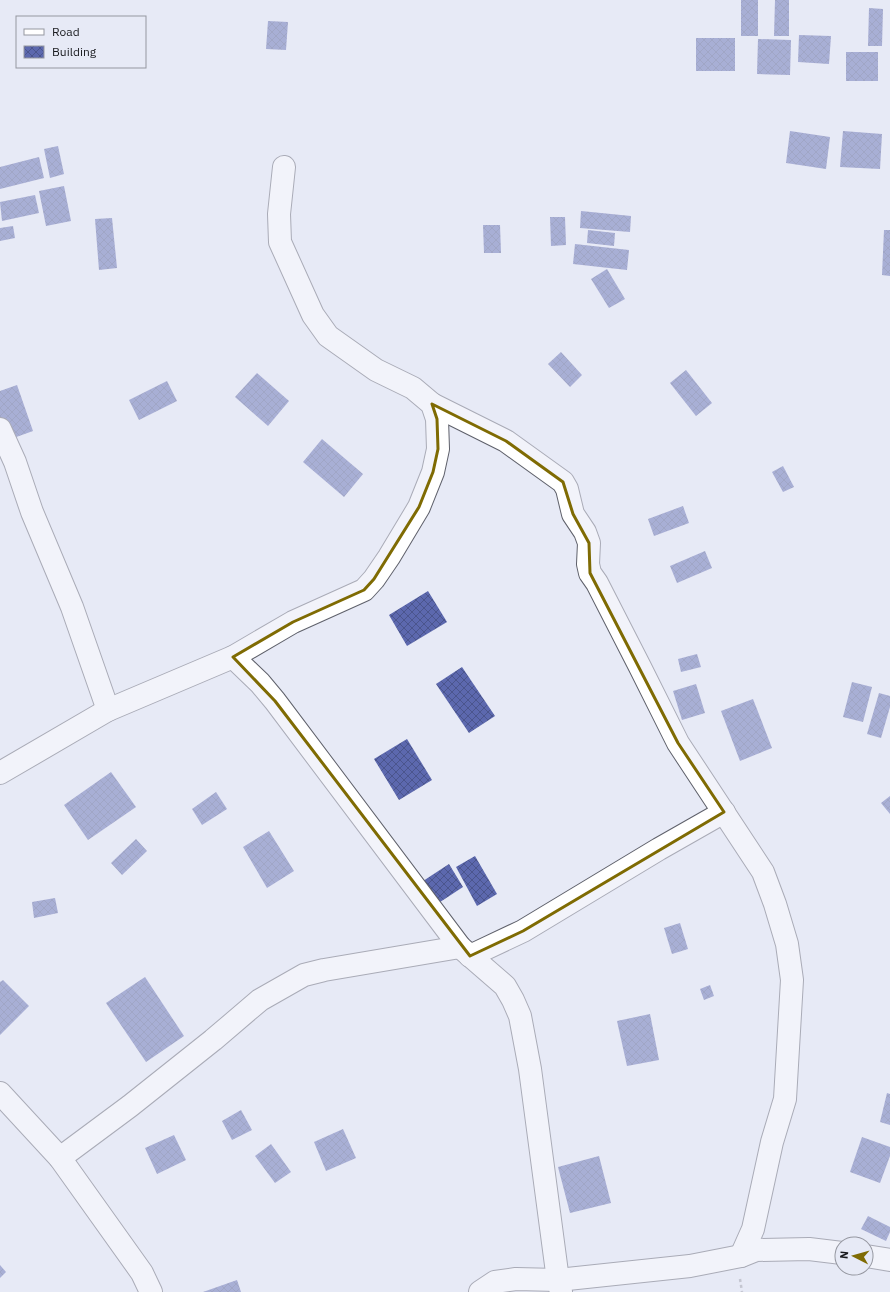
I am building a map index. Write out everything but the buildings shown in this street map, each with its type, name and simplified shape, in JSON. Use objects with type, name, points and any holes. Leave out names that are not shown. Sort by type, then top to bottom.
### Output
[{"type":"street","points":[[284,167],[279,214],[280,242],[314,315],[328,336],[376,370],[413,388],[432,404],[506,440],[563,482],[567,489],[573,514],[585,532],[589,543],[588,564],[590,573],[597,583],[637,660],[678,743],[763,872],[775,904],[787,944],[792,980],[784,1099],[772,1142],[753,1229],[742,1256]]},
{"type":"street","points":[[0,773],[108,710],[233,657],[293,622],[364,590],[374,579],[389,557],[419,507],[433,472],[438,449],[436,419],[432,404]]},
{"type":"street","points":[[0,429],[15,462],[32,512],[72,608],[108,710]]},
{"type":"street","points":[[233,657],[260,683],[275,701],[465,952],[505,986],[513,1000],[520,1016],[530,1069],[559,1286]]},
{"type":"street","points":[[60,1158],[130,1106],[213,1040],[260,1000],[304,975],[324,970],[465,952],[523,931],[724,812]]},
{"type":"street","points":[[0,1093],[60,1158],[142,1273],[152,1292]]},
{"type":"street","points":[[480,1292],[495,1282],[516,1279],[559,1286],[690,1266],[742,1256],[756,1250],[809,1248],[834,1252]]},
{"type":"street","points":[[874,1257],[890,1260]]},
{"type":"highlighted area","points":[[432,404],[506,441],[563,482],[573,514],[589,543],[590,573],[678,743],[724,812],[523,931],[470,956],[275,701],[233,657],[293,622],[364,590],[374,579],[419,507],[433,472],[438,449],[437,419]]}]
